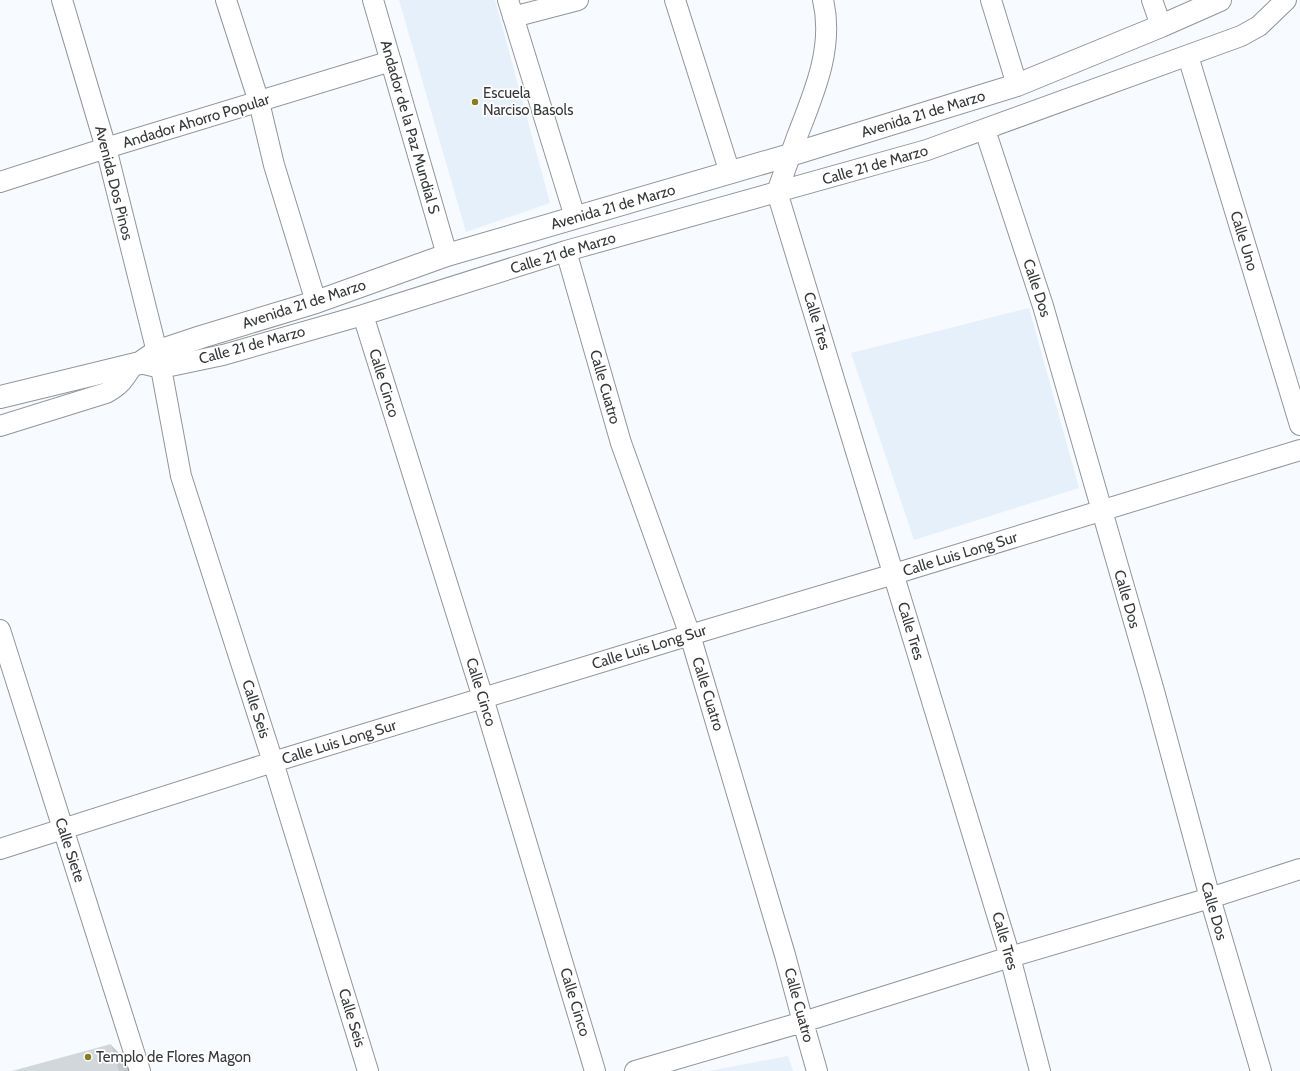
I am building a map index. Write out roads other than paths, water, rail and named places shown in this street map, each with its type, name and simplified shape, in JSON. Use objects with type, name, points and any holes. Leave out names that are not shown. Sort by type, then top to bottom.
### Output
[{"type":"street","name":"Avenida Dos Pinos","points":[[62,0],[106,148],[148,362]]},
{"type":"street","points":[[226,0],[259,102],[274,165],[316,302]]},
{"type":"street","name":"Andador de la Paz Mundial S","points":[[373,0],[447,255]]},
{"type":"street","points":[[575,217],[510,9],[578,0]]},
{"type":"street","points":[[675,0],[730,173]]},
{"type":"street","points":[[777,192],[817,88],[826,47],[826,14],[823,0]]},
{"type":"street","points":[[991,0],[1017,85]]},
{"type":"street","points":[[1152,0],[1161,26]]},
{"type":"street","name":"Avenida 21 de Marzo","points":[[0,396],[148,362],[200,337],[316,302],[447,255],[730,173],[1017,85],[1220,0]]},
{"type":"street","name":"Calle 21 de Marzo","points":[[148,362],[223,355],[363,315],[566,251],[927,150],[1241,36],[1259,26],[1286,0]]},
{"type":"street","name":"Calle Uno","points":[[1188,56],[1300,425]]},
{"type":"street","name":"Andador Ahorro Popular","points":[[0,182],[391,61]]},
{"type":"street","name":"Calle Dos","points":[[985,130],[1043,306],[1154,691],[1210,898],[1261,1071]]},
{"type":"street","name":"Calle Tres","points":[[777,192],[1010,957],[1040,1071]]},
{"type":"street","name":"Calle Cuatro","points":[[566,251],[621,443],[690,635],[783,947],[818,1071]]},
{"type":"street","name":"Calle Cinco","points":[[363,315],[483,698],[595,1071]]},
{"type":"street","points":[[0,426],[106,393],[117,387],[148,362]]},
{"type":"street","name":"Calle Seis","points":[[148,362],[181,476],[273,762],[368,1071]]},
{"type":"street","name":"Calle Luis Long Sur","points":[[0,849],[273,762],[1300,450]]},
{"type":"street","name":"Calle Siete","points":[[0,630],[140,1071]]},
{"type":"street","points":[[635,1071],[803,1022],[1010,957],[1210,898],[1300,869]]},
{"type":"place","name":"Escuela Narciso Basols","points":[[475,102]]},
{"type":"place","name":"Templo de Flores Magon","points":[[88,1057]]}]
